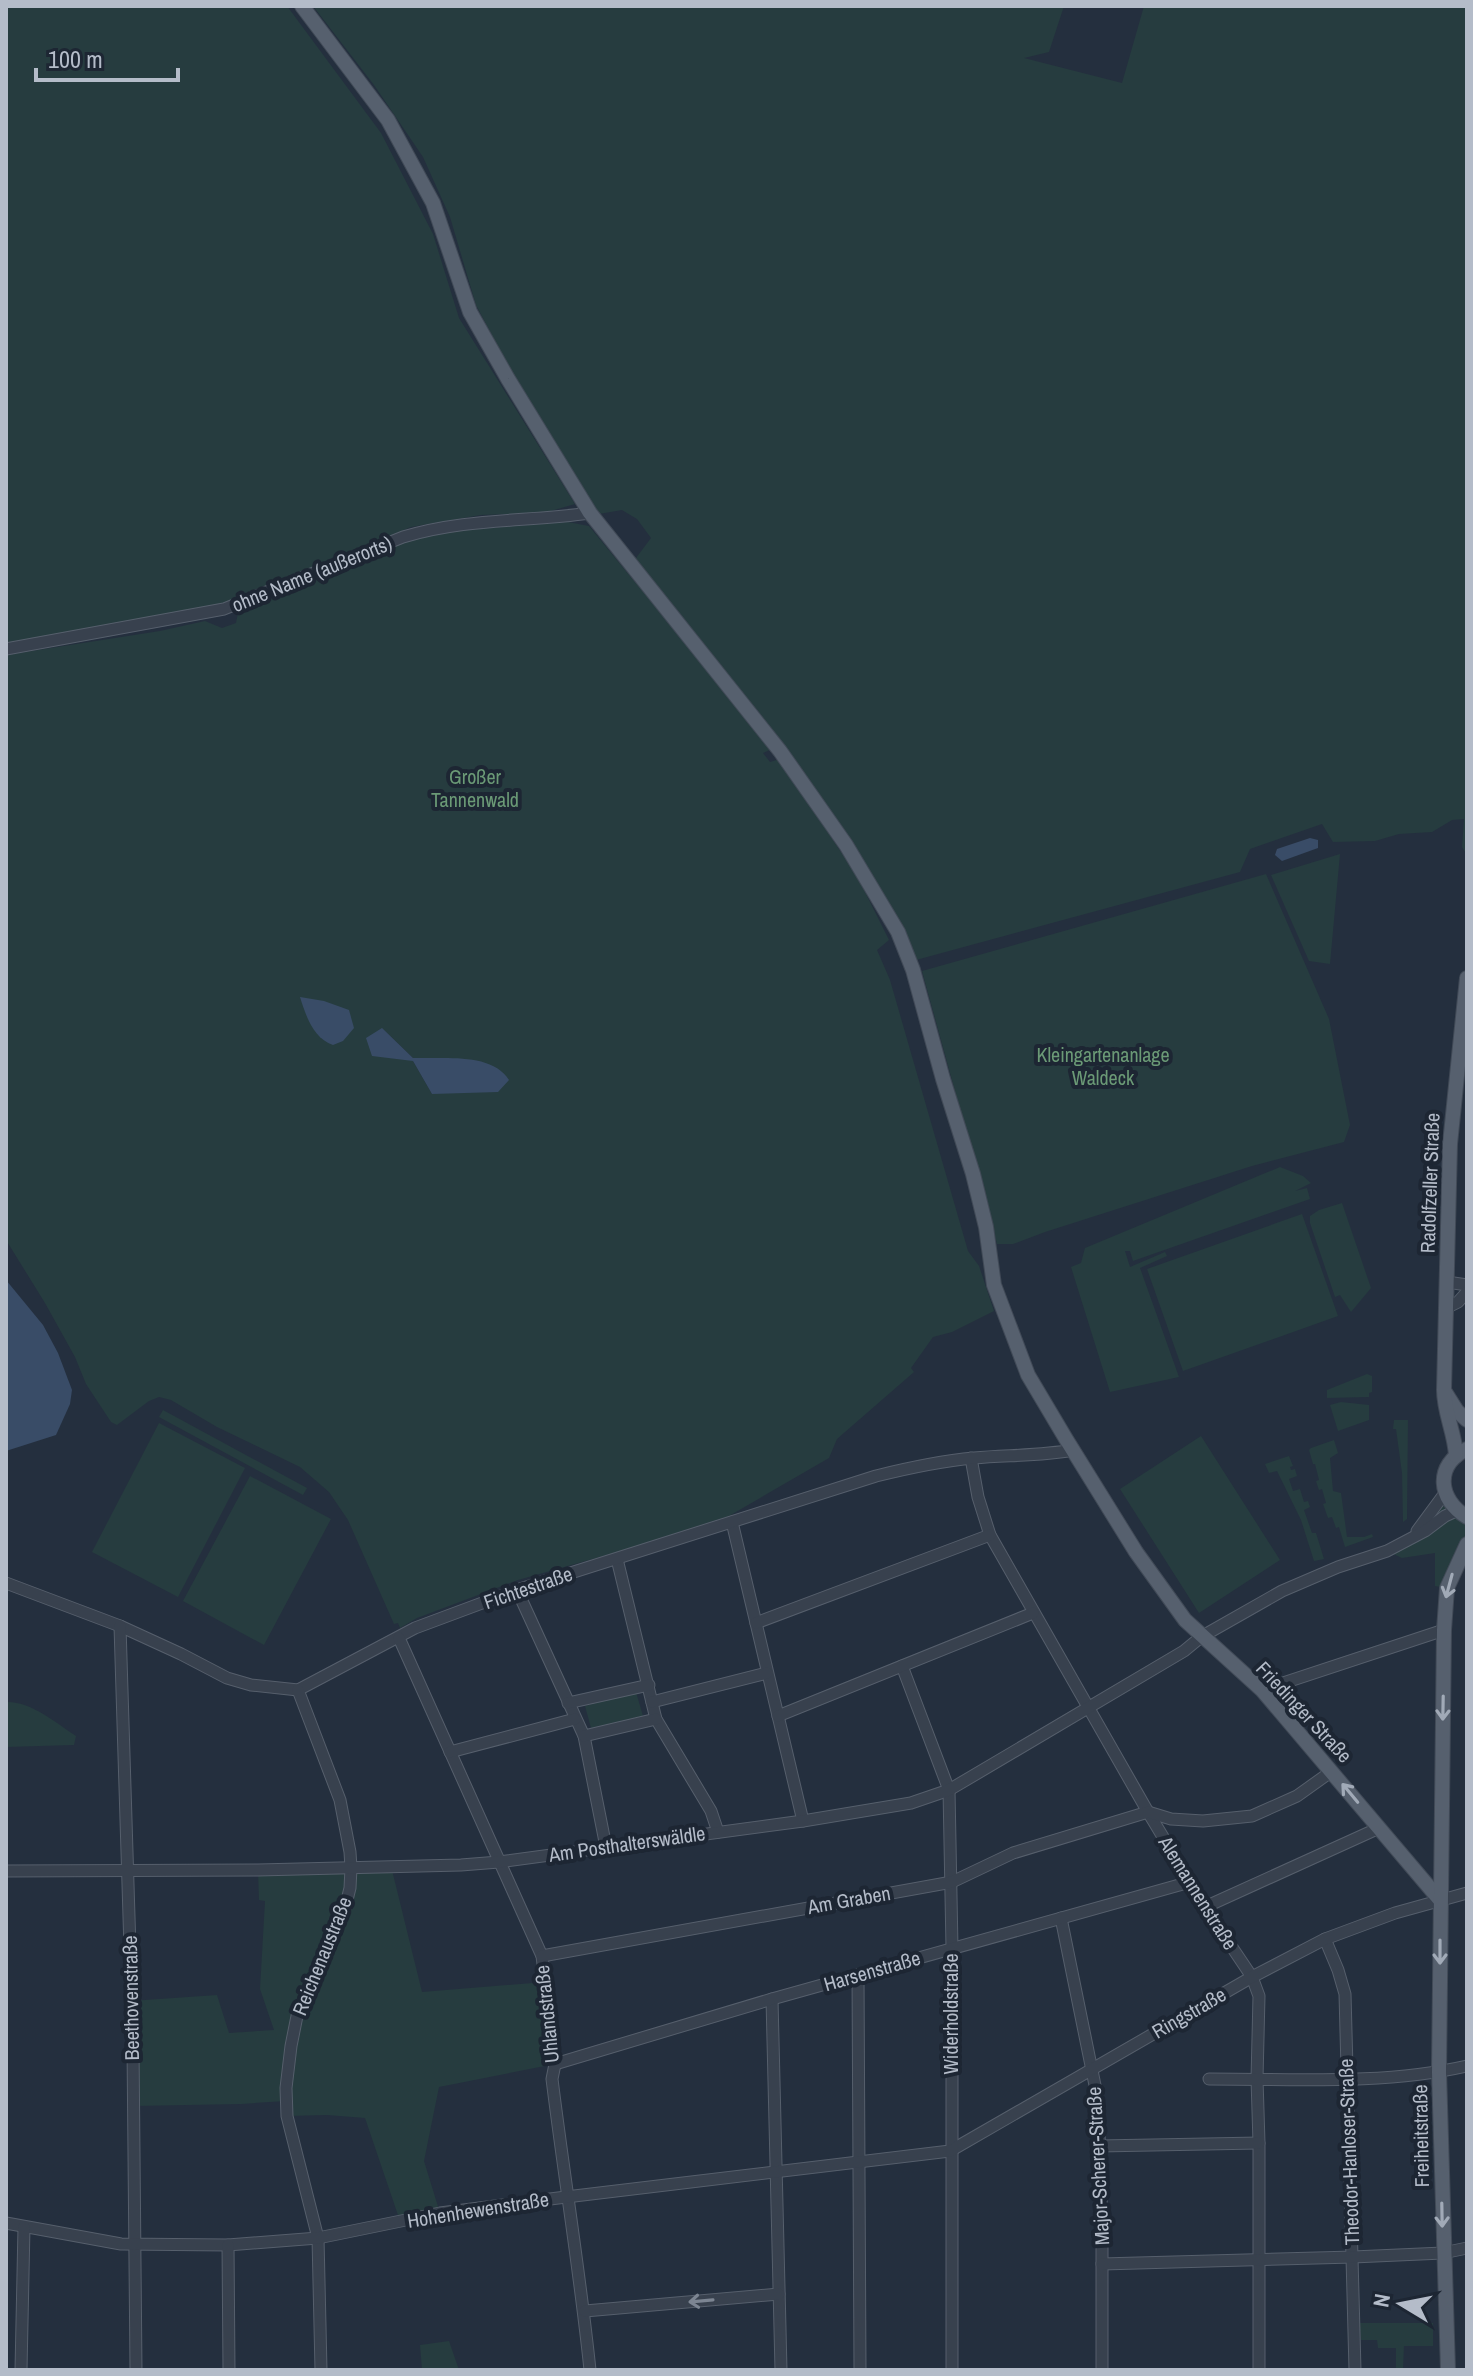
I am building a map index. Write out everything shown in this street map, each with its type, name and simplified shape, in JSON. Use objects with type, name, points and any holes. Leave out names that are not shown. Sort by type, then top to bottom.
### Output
[{"type":"main road","name":"Friedinger Straße","points":[[302,6],[388,120],[433,203],[470,312],[590,513],[780,751],[846,845],[898,932],[913,970],[973,1174],[986,1227],[994,1285],[1028,1375],[1073,1450],[1136,1552],[1185,1620],[1262,1690],[1440,1900]]},
{"type":"main road","name":"Radolfzeller Straße","points":[[1462,1453],[1455,1446],[1447,1419],[1444,1390],[1450,1144],[1467,978]]},
{"type":"main road","points":[[1444,1390],[1457,1411],[1467,1420]]},
{"type":"main road","points":[[1462,1453],[1445,1473],[1445,1493],[1464,1515]]},
{"type":"main road","points":[[1440,1900],[1447,1588],[1467,1544]]},
{"type":"main road","points":[[1417,1875],[1441,1866]]},
{"type":"main road","name":"Freiheitstraße","points":[[1440,1900],[1439,2072],[1448,2370]]},
{"type":"street","name":"ohne Name (außerorts)","points":[[6,649],[224,609],[382,545],[431,529],[466,523],[590,513]]},
{"type":"street","points":[[1447,1282],[1467,1285]]},
{"type":"street","points":[[1446,1308],[1458,1302],[1467,1292]]},
{"type":"street","name":"Fichtestraße","points":[[298,1690],[415,1628],[517,1590],[876,1476],[915,1466],[971,1458],[1046,1455],[1073,1450]]},
{"type":"street","name":"Alemannenstraße","points":[[971,1458],[978,1497],[990,1535],[1148,1812],[1205,1907],[1252,1977],[1259,1996],[1259,2370]]},
{"type":"street","points":[[1409,1540],[1445,1493]]},
{"type":"street","name":"Am Posthalterswäldle","points":[[6,1871],[351,1868],[499,1862],[803,1821],[911,1803],[949,1790],[1282,1591],[1387,1551],[1445,1516],[1464,1515]]},
{"type":"street","points":[[732,1522],[803,1821]]},
{"type":"street","points":[[756,1623],[990,1535]]},
{"type":"street","points":[[617,1559],[656,1719],[711,1811],[718,1832]]},
{"type":"street","points":[[6,1583],[120,1626],[227,1678],[251,1685],[298,1690]]},
{"type":"street","points":[[517,1590],[584,1736],[606,1847]]},
{"type":"street","points":[[778,1716],[1033,1613]]},
{"type":"street","name":"Beethovenstraße","points":[[120,1626],[128,1870],[136,2370]]},
{"type":"street","points":[[1262,1690],[1444,1630]]},
{"type":"street","name":"Uhlandstraße","points":[[399,1638],[542,1956],[555,2064],[552,2079],[566,2197],[585,2311],[590,2370]]},
{"type":"street","name":"Widerholdstraße","points":[[902,1666],[949,1790],[952,1882],[952,2370]]},
{"type":"street","points":[[652,1702],[767,1673]]},
{"type":"street","points":[[568,1703],[649,1685]]},
{"type":"street","name":"Reichenaustraße","points":[[298,1690],[340,1800],[351,1868],[345,1908],[297,2016],[287,2073],[287,2116],[318,2238],[321,2370]]},
{"type":"street","points":[[450,1752],[575,1719]]},
{"type":"street","points":[[584,1736],[656,1719]]},
{"type":"street","points":[[1148,1812],[1171,1819],[1203,1821],[1252,1816],[1297,1796],[1332,1771]]},
{"type":"street","name":"Am Graben","points":[[542,1956],[952,1882],[1013,1853],[1148,1812]]},
{"type":"street","points":[[1205,1907],[1379,1828]]},
{"type":"street","name":"Harsenstraße","points":[[555,2064],[772,1999],[1190,1882]]},
{"type":"street","name":"Ringstraße","points":[[950,2151],[1252,1977],[1325,1939],[1395,1913],[1467,1893]]},
{"type":"street","name":"Ringstraße","points":[[1440,1900],[1453,1902],[1467,1899]]},
{"type":"street","name":"Major-Scherer-Straße","points":[[1061,1918],[1098,2100],[1102,2370]]},
{"type":"street","name":"Theodor-Hanloser-Straße","points":[[1325,1939],[1345,1994],[1355,2370]]},
{"type":"street","points":[[858,1975],[860,2370]]},
{"type":"street","points":[[772,1999],[781,2370]]},
{"type":"street","points":[[1209,2079],[1346,2079],[1439,2072],[1467,2066]]},
{"type":"street","points":[[1099,2146],[1259,2143]]},
{"type":"street","name":"Hohenhewenstraße","points":[[6,2223],[136,2245],[228,2245],[318,2238],[440,2213],[950,2151]]},
{"type":"street","points":[[21,2370],[24,2227]]},
{"type":"street","points":[[228,2245],[229,2370]]},
{"type":"street","points":[[1102,2264],[1353,2257],[1443,2253],[1467,2248]]},
{"type":"street","points":[[585,2311],[779,2294]]},
{"type":"green space","points":[[6,6],[287,6],[381,133],[433,234],[459,318],[575,504],[544,513],[481,515],[411,527],[227,603],[6,645]]},
{"type":"green space","points":[[313,6],[1064,6],[1049,52],[1024,58],[1122,83],[1144,6],[1467,6],[1467,855],[1462,847],[1464,819],[1452,820],[1432,832],[1399,834],[1375,841],[1333,842],[1322,824],[1250,849],[1240,872],[916,960],[876,882],[828,809],[759,717],[640,569],[636,558],[651,538],[637,519],[622,510],[599,514],[582,489],[516,381],[476,305],[450,217],[423,157],[374,85]]},
{"type":"green space","name":"Großer Tannenwald","points":[[568,522],[589,526],[772,749],[763,753],[770,762],[780,759],[858,878],[889,940],[877,950],[890,980],[968,1251],[979,1266],[994,1311],[952,1332],[933,1337],[911,1368],[914,1372],[837,1439],[829,1458],[729,1516],[518,1580],[417,1618],[400,1628],[398,1623],[394,1624],[348,1520],[329,1492],[300,1467],[217,1427],[171,1400],[159,1397],[117,1425],[111,1422],[86,1384],[45,1303],[6,1240],[6,655],[205,621],[222,628],[236,623],[238,613],[339,568],[418,537],[450,531]],"holes":[[[382,1028],[413,1058],[478,1061],[432,1094],[413,1061]]]},
{"type":"green space","points":[[1340,854],[1330,964],[1309,961],[1271,875]]},
{"type":"green space","name":"Kleingartenanlage Waldeck","points":[[1266,874],[1329,1019],[1350,1125],[1344,1142],[1252,1166],[1013,1244],[997,1244],[922,971]]},
{"type":"green space","points":[[1280,1167],[1303,1176],[1311,1183],[1295,1191],[1307,1188],[1310,1199],[1133,1261],[1130,1251],[1125,1251],[1130,1267],[1165,1252],[1167,1256],[1140,1268],[1179,1377],[1110,1392],[1071,1267],[1081,1263],[1085,1248]]},
{"type":"green space","points":[[1342,1203],[1371,1288],[1351,1312],[1340,1295],[1335,1297],[1310,1223],[1310,1216],[1319,1210]]},
{"type":"green space","points":[[1302,1214],[1338,1316],[1183,1371],[1147,1269]]},
{"type":"green space","points":[[1367,1374],[1372,1376],[1369,1397],[1327,1398],[1327,1390]]},
{"type":"green space","points":[[1341,1402],[1369,1405],[1369,1420],[1338,1431],[1330,1405]]},
{"type":"green space","points":[[163,1410],[307,1488],[303,1495],[159,1417]]},
{"type":"green space","points":[[1394,1420],[1408,1420],[1407,1519],[1403,1522],[1402,1473]]},
{"type":"green space","points":[[159,1423],[245,1468],[178,1597],[92,1552]]},
{"type":"green space","points":[[1201,1436],[1280,1560],[1199,1613],[1120,1489]]},
{"type":"green space","points":[[1334,1440],[1338,1453],[1330,1458],[1333,1491],[1341,1493],[1347,1537],[1372,1534],[1373,1537],[1345,1547],[1339,1527],[1336,1528],[1332,1517],[1328,1518],[1309,1450]]},
{"type":"green space","points":[[1289,1456],[1293,1466],[1291,1470],[1295,1469],[1297,1476],[1289,1479],[1293,1491],[1300,1489],[1304,1502],[1308,1501],[1310,1507],[1304,1510],[1312,1533],[1316,1533],[1324,1559],[1314,1561],[1301,1520],[1277,1471],[1269,1473],[1265,1464]]},
{"type":"green space","points":[[250,1476],[331,1519],[264,1645],[183,1601]]},
{"type":"green space","points":[[1445,1493],[1467,1517],[1467,1561],[1447,1588],[1435,1586],[1435,1553],[1402,1558],[1387,1551],[1409,1540]]},
{"type":"green space","points":[[636,1692],[643,1716],[591,1728],[585,1706]]},
{"type":"green space","points":[[6,1702],[25,1705],[52,1719],[76,1736],[74,1745],[6,1747]]},
{"type":"green space","points":[[391,1866],[422,1992],[545,1982],[555,2064],[439,2087],[424,2161],[440,2213],[400,2221],[365,2118],[287,2116],[285,2101],[133,2106],[131,2001],[217,1995],[229,2033],[274,2030],[260,1989],[265,1901],[259,1900],[258,1870]]},
{"type":"green space","points":[[1359,2323],[1433,2323],[1433,2346],[1404,2346],[1403,2370],[1396,2370],[1396,2348],[1378,2348],[1377,2340],[1361,2340]]},
{"type":"green space","points":[[449,2341],[459,2370],[422,2370],[420,2345]]},
{"type":"water","points":[[1310,838],[1318,840],[1318,848],[1282,861],[1275,855],[1277,849]]},
{"type":"water","points":[[300,997],[349,1010],[354,1028],[343,1041],[333,1045],[326,1042],[311,1026]]},
{"type":"water","points":[[382,1028],[413,1058],[479,1061],[501,1071],[509,1080],[498,1092],[432,1094],[413,1061],[372,1056],[366,1038]]},
{"type":"water","points":[[6,1280],[43,1325],[72,1390],[70,1404],[56,1435],[6,1451]]}]
